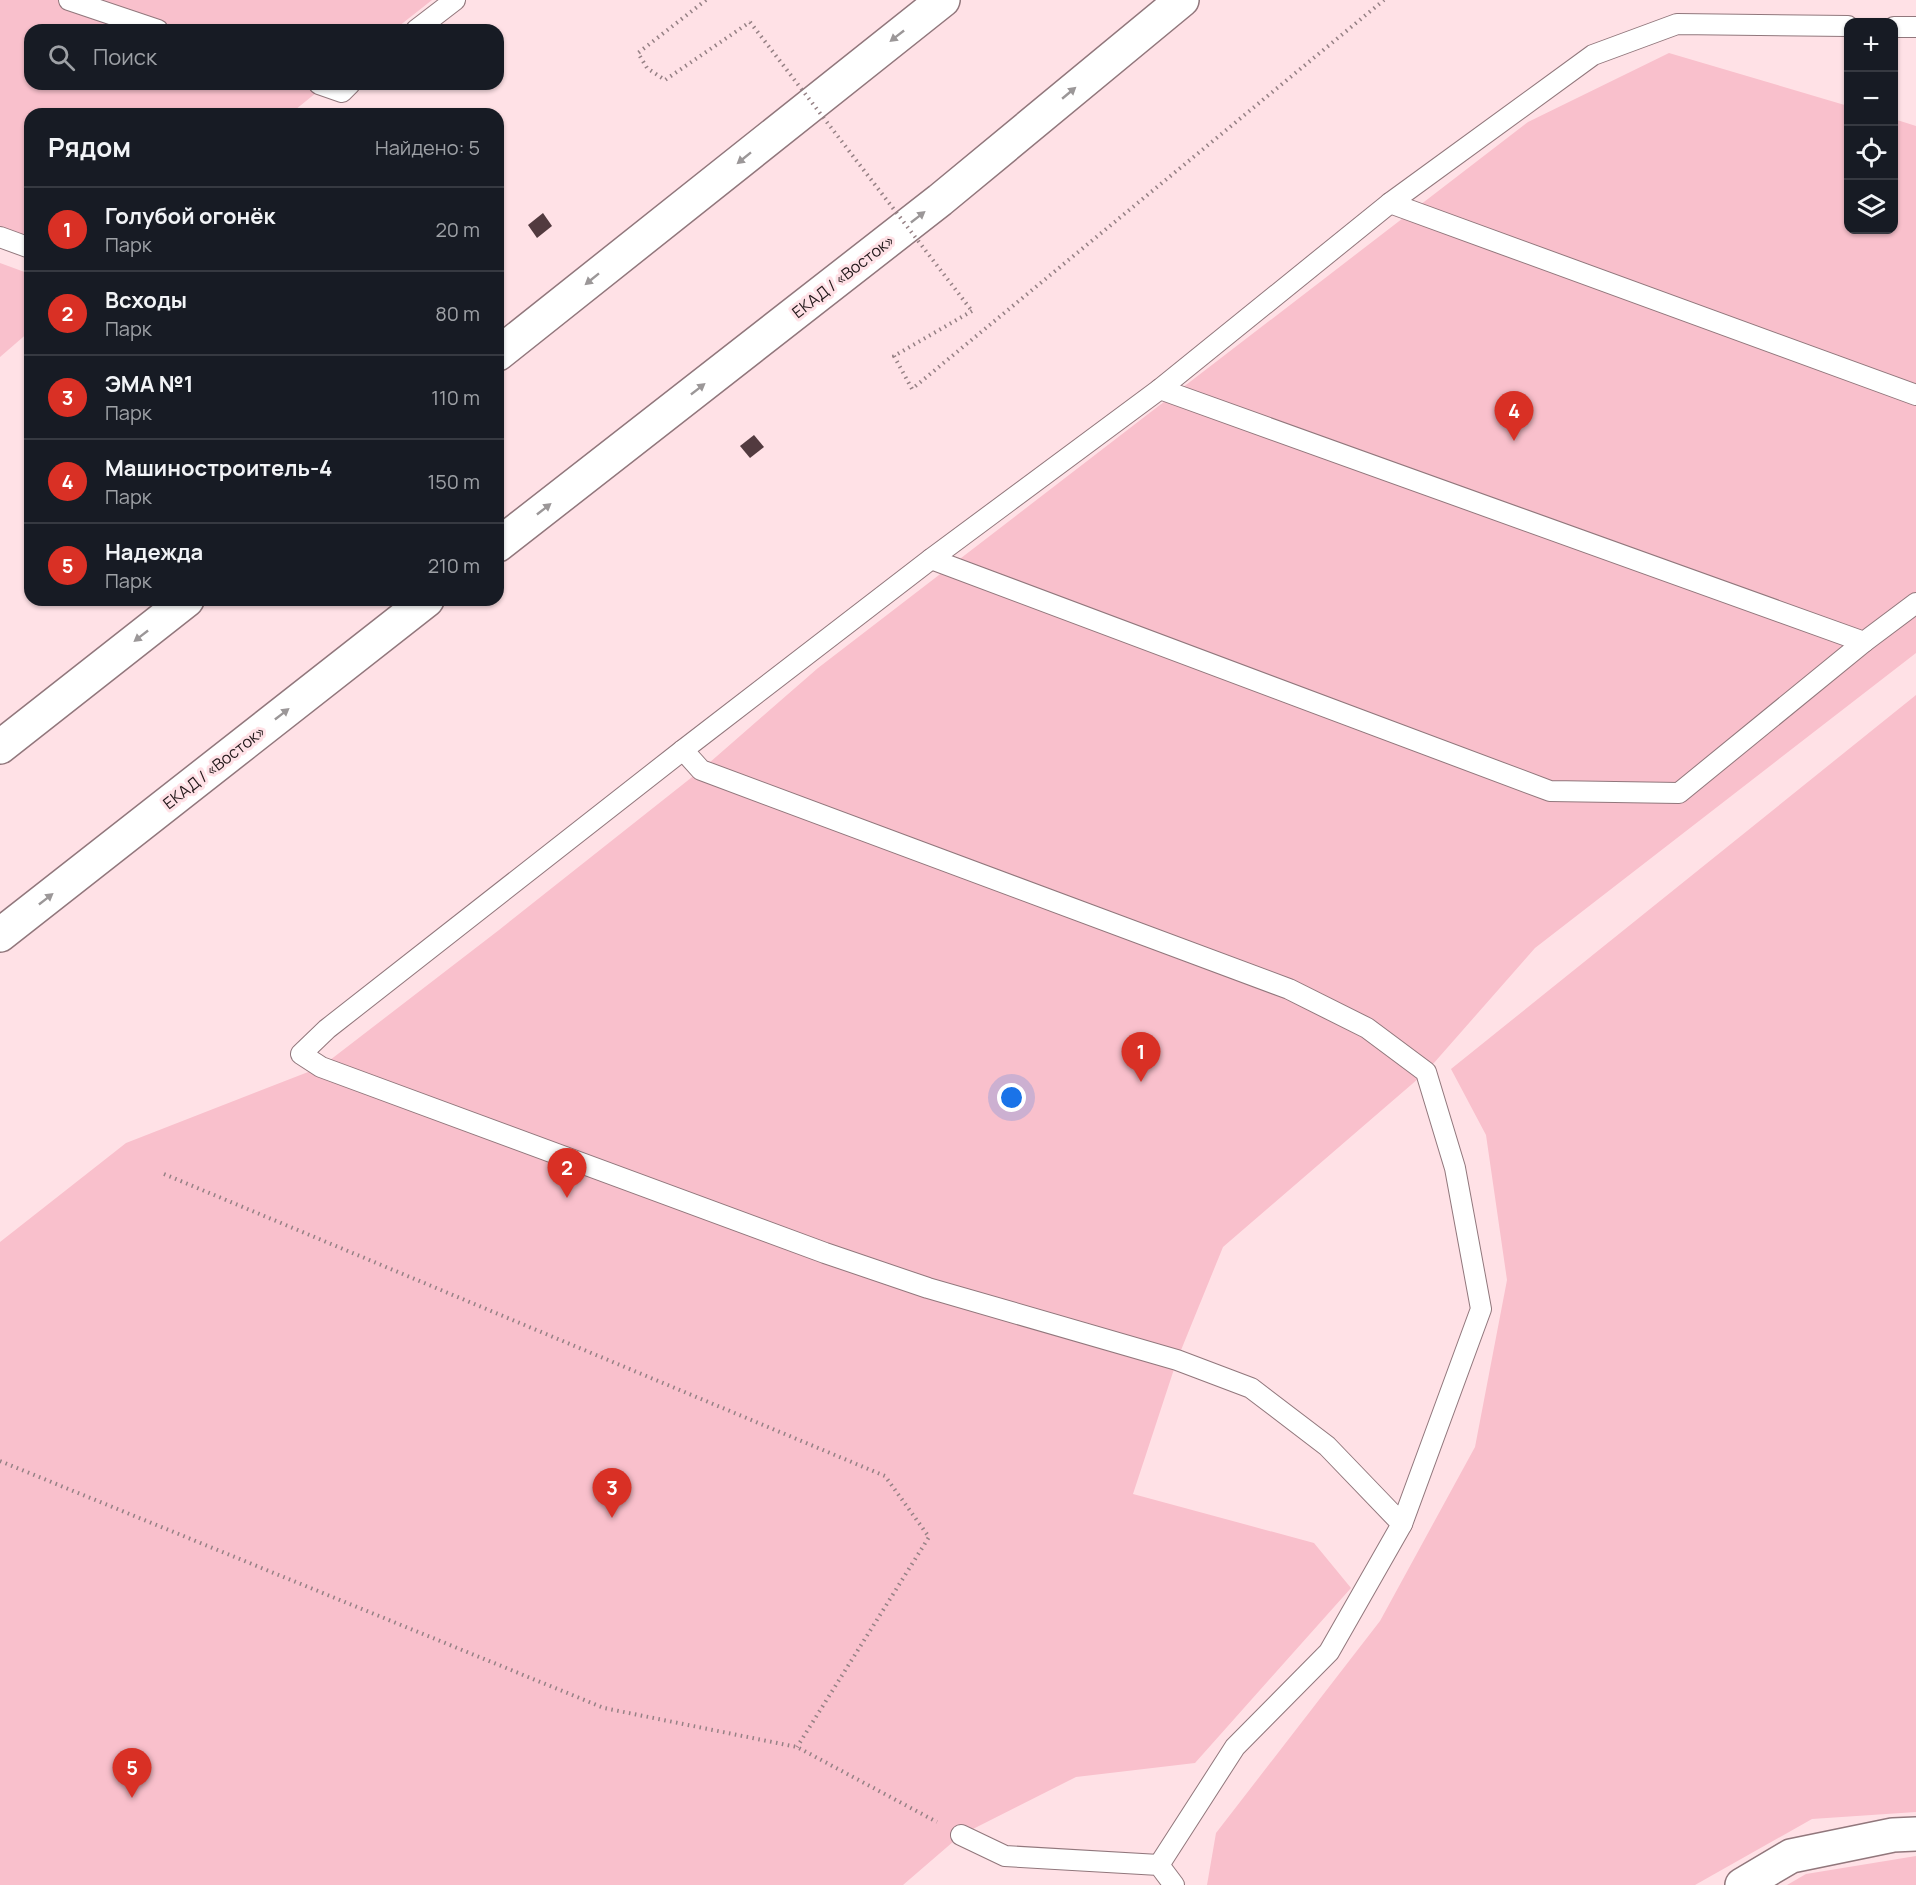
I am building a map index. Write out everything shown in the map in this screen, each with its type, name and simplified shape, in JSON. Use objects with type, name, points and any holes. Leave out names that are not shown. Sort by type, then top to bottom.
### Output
[{"type":"main road","points":[[504,349],[943,0]]},
{"type":"main road","name":"ЕКАД / «Восток»","points":[[504,540],[940,200],[1182,0]]},
{"type":"main road","points":[[0,747],[179,606]]},
{"type":"main road","name":"ЕКАД / «Восток»","points":[[0,935],[419,606]]},
{"type":"main road","points":[[1742,1885],[1791,1856],[1893,1835],[1916,1834]]},
{"type":"lane","points":[[69,0],[140,24]]},
{"type":"lane","points":[[424,24],[455,0]]},
{"type":"lane","points":[[1402,1524],[1327,1446],[1251,1388],[1176,1360],[928,1288],[825,1253],[321,1067],[301,1054],[327,1029],[683,750],[931,559],[1160,389],[1390,203],[1593,55],[1677,24],[1844,26]]},
{"type":"lane","points":[[1898,27],[1916,27]]},
{"type":"lane","points":[[1390,203],[1916,395]]},
{"type":"lane","points":[[0,237],[24,246]]},
{"type":"lane","points":[[1160,389],[1864,642]]},
{"type":"lane","points":[[931,559],[1550,791],[1679,793],[1864,642],[1916,603]]},
{"type":"lane","points":[[683,750],[701,770],[1289,989],[1367,1028],[1426,1072],[1455,1168],[1481,1309],[1402,1524],[1329,1652],[1235,1747],[1159,1865]]},
{"type":"lane","points":[[961,1835],[1005,1856],[1159,1865],[1174,1885]]},
{"type":"path","points":[[706,0],[638,52],[647,68],[665,81],[750,22],[972,311],[894,356],[912,389],[1384,0]]},
{"type":"path","points":[[164,1174],[885,1476],[929,1537],[797,1747]]},
{"type":"path","points":[[0,1461],[604,1708],[797,1747],[961,1835]]},
{"type":"shaded area","points":[[0,0],[432,0],[402,24],[24,24],[24,90],[320,90],[297,108],[24,108],[24,252],[0,242]]},
{"type":"shaded area","points":[[1669,53],[1844,105],[1844,234],[1898,234],[1898,120],[1916,126],[1916,653],[1535,948],[1426,1072],[1223,1247],[1177,1360],[1133,1494],[1314,1543],[1351,1588],[1195,1763],[1076,1777],[961,1835],[903,1885],[0,1885],[0,1242],[126,1143],[321,1067],[701,770],[818,668],[1528,122]]},
{"type":"shaded area","points":[[0,263],[24,272],[24,336],[0,357]]},
{"type":"shaded area","points":[[1916,695],[1916,1812],[1812,1819],[1695,1885],[1207,1885],[1216,1833],[1380,1621],[1475,1447],[1507,1280],[1486,1135],[1451,1069]]},
{"type":"shaded area","points":[[1916,1856],[1916,1885],[1787,1885],[1806,1874]]},
{"type":"building","points":[[543,213],[552,226],[537,238],[528,225]]},
{"type":"building","points":[[754,435],[764,447],[750,458],[740,446]]},
{"type":"place","name":"Машиностроитель-4","points":[[1514,441]]},
{"type":"place","name":"Голубой огонёк","points":[[1141,1082]]},
{"type":"place","name":"Всходы","points":[[567,1198]]},
{"type":"place","name":"ЭМА №1","points":[[612,1518]]},
{"type":"place","name":"Надежда","points":[[132,1798]]}]
